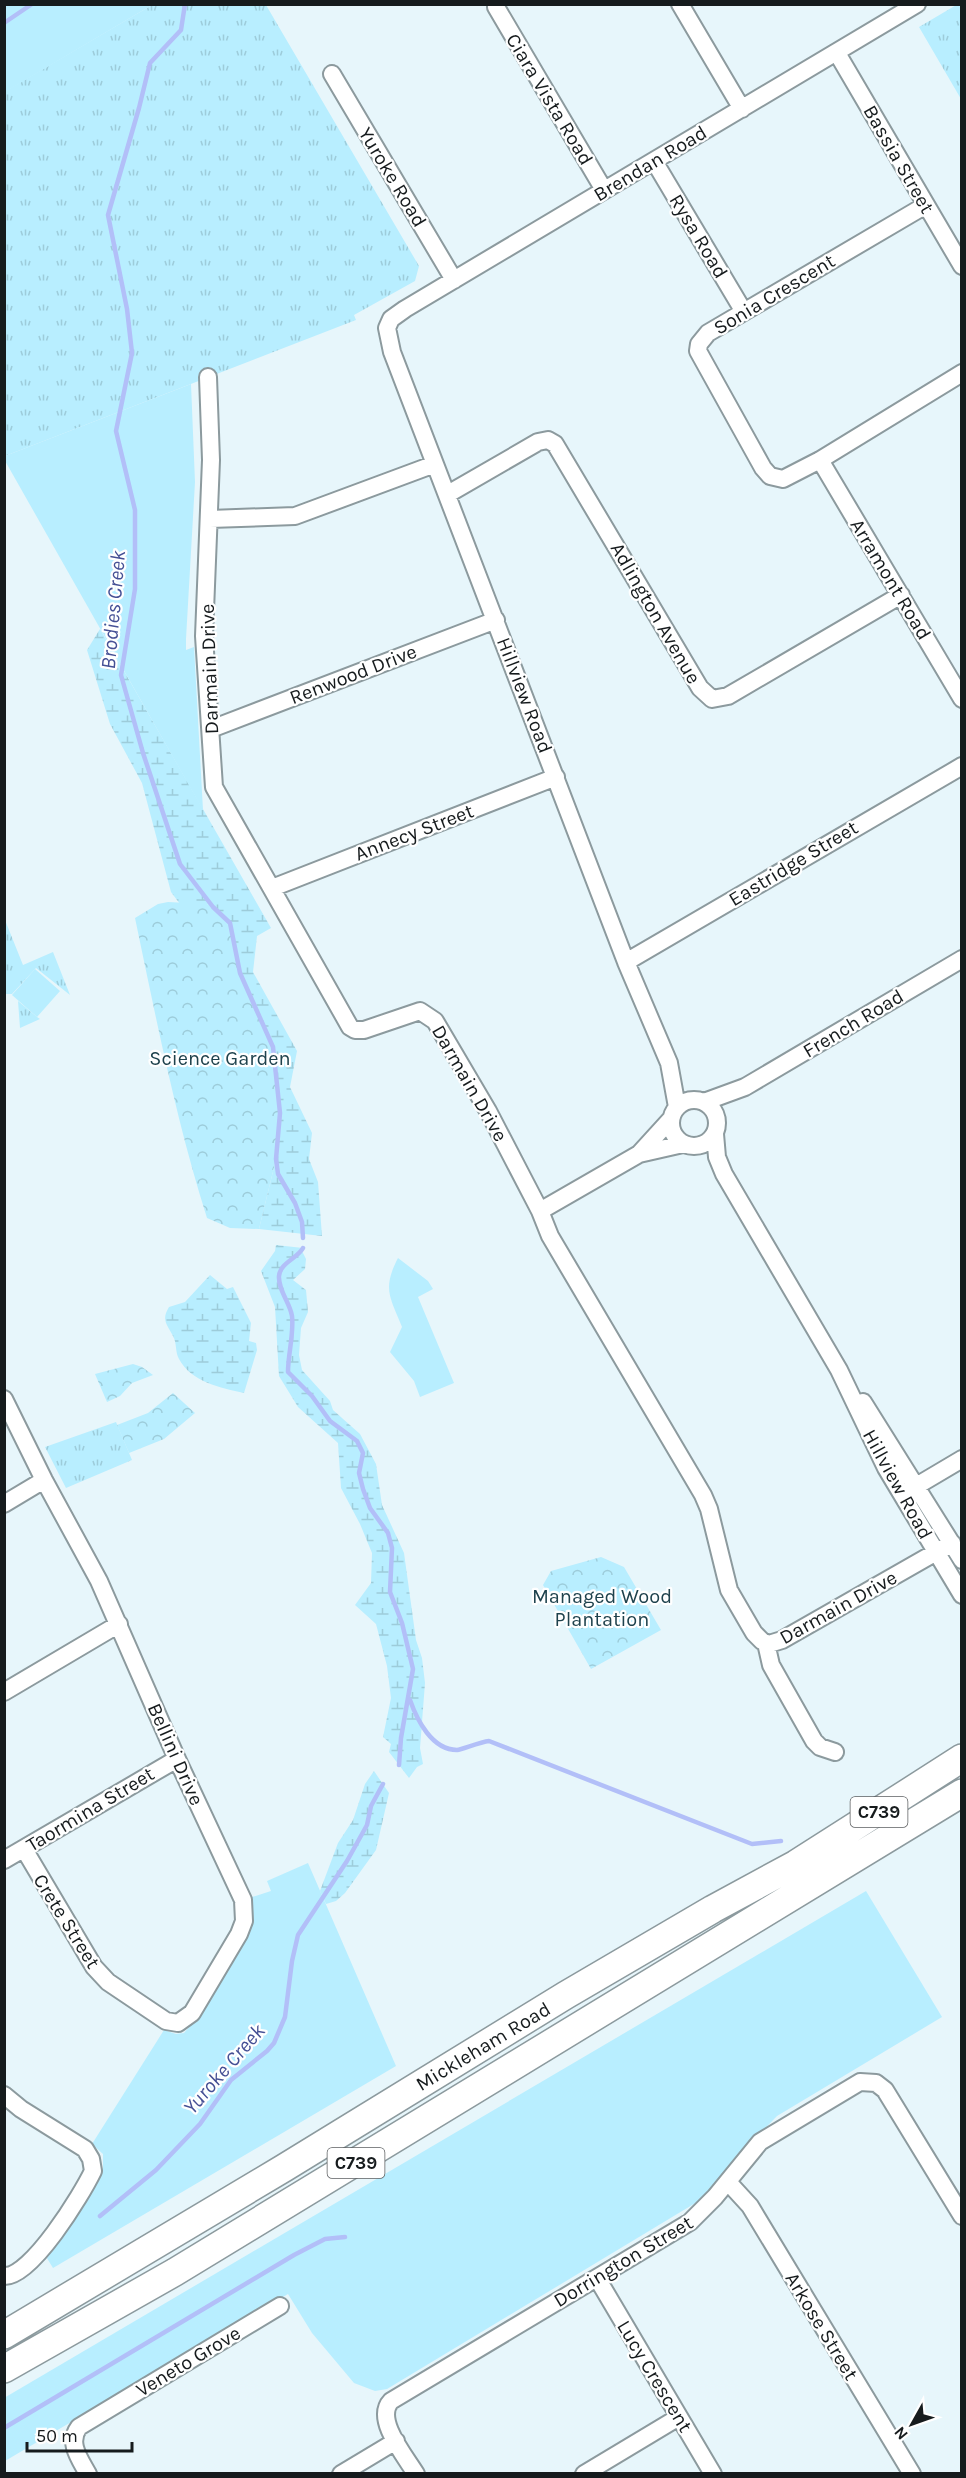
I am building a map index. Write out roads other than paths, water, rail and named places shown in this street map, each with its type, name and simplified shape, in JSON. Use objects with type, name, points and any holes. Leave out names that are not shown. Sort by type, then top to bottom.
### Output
[{"type":"main road","name":"Mickleham Road","points":[[4,2335],[284,2168],[566,1995],[712,1909],[796,1864],[961,1758]]},
{"type":"main road","name":"Mickleham Road","points":[[4,2369],[185,2266],[962,1793]]},
{"type":"street","points":[[680,4],[742,109]]},
{"type":"street","name":"Brendan Road","points":[[387,325],[398,314],[454,280],[917,4]]},
{"type":"street","name":"Ciara Vista Road","points":[[496,7],[604,190]]},
{"type":"street","name":"Bassia Street","points":[[837,53],[962,266]]},
{"type":"street","name":"Yuroke Road","points":[[332,74],[454,280]]},
{"type":"street","name":"Rysa Road","points":[[654,161],[744,312]]},
{"type":"street","name":"Sonia Crescent","points":[[926,205],[704,338],[699,344],[701,359],[770,476],[783,479],[791,477],[960,377]]},
{"type":"street","name":"Hillview Road","points":[[387,325],[389,342],[626,962],[669,1063],[700,1101]]},
{"type":"street","name":"Darmain Drive","points":[[208,377],[211,460],[204,636],[214,787],[350,1027],[355,1030],[364,1030],[420,1011],[435,1021],[488,1111],[540,1211],[550,1236],[703,1496],[709,1509],[729,1590],[754,1633],[766,1643],[782,1640],[951,1543]]},
{"type":"street","name":"Adlington Avenue","points":[[448,494],[538,442],[548,440],[555,444],[700,688],[712,699],[728,696],[901,595]]},
{"type":"street","name":"Arramont Road","points":[[820,460],[962,699]]},
{"type":"street","points":[[210,519],[295,516],[435,464]]},
{"type":"street","name":"Renwood Drive","points":[[211,729],[496,620]]},
{"type":"street","name":"Eastridge Street","points":[[626,962],[962,766]]},
{"type":"street","name":"Annecy Street","points":[[272,888],[556,777]]},
{"type":"street","name":"French Road","points":[[700,1101],[745,1088],[962,959]]},
{"type":"street","name":"Hillview Road","points":[[669,1063],[674,1114]]},
{"type":"street","name":"French Road","points":[[716,1130],[727,1108],[745,1088]]},
{"type":"street","points":[[540,1211],[639,1154],[682,1102],[700,1101],[714,1112],[716,1130],[704,1144],[639,1154]]},
{"type":"street","points":[[674,1114],[673,1134],[690,1145]]},
{"type":"street","name":"Hillview Road","points":[[716,1130],[717,1157],[724,1174],[839,1370],[873,1418],[962,1560]]},
{"type":"street","name":"Hillview Road","points":[[690,1145],[724,1174]]},
{"type":"street","name":"Hillview Road","points":[[839,1370],[878,1453],[962,1595]]},
{"type":"street","name":"Bellini Drive","points":[[4,1399],[44,1480],[87,1555],[177,1759],[241,1891],[244,1921],[232,1948],[192,2013],[178,2023]]},
{"type":"street","points":[[902,1495],[962,1459]]},
{"type":"street","points":[[4,1504],[44,1480]]},
{"type":"street","points":[[4,1692],[119,1624]]},
{"type":"street","points":[[766,1643],[771,1665],[814,1741],[820,1747],[835,1752]]},
{"type":"street","name":"Taormina Street","points":[[4,1860],[177,1759]]},
{"type":"street","name":"Crete Street","points":[[24,1849],[84,1953],[104,1978],[166,2021],[178,2023]]},
{"type":"street","name":"Dorrington Street","points":[[396,2441],[384,2415],[388,2404],[690,2222],[728,2182],[760,2142],[860,2082],[876,2083],[885,2090],[959,2208]]},
{"type":"street","points":[[4,2096],[85,2150],[93,2165],[90,2176],[40,2251],[17,2274],[4,2276]]},
{"type":"street","name":"Arkose Street","points":[[728,2182],[750,2206],[912,2474]]},
{"type":"street","name":"Lucy Crescent","points":[[597,2278],[713,2474]]},
{"type":"street","name":"Veneto Grove","points":[[88,2474],[74,2444],[74,2435],[79,2427],[280,2306]]},
{"type":"street","points":[[584,2474],[679,2417]]},
{"type":"street","points":[[341,2474],[396,2441],[416,2474]]},
{"type":"waterway","name":"Yuroke Creek","points":[[4,23],[32,4]]},
{"type":"waterway","name":"Brodies Creek","points":[[185,4],[181,30],[150,63],[108,215],[127,309],[132,353],[116,431],[135,510],[135,589],[121,675],[143,753],[180,864],[213,907],[230,923],[240,973],[273,1047],[280,1113],[276,1159],[278,1174],[295,1203],[302,1222],[303,1238]]},
{"type":"waterway","name":"Yuroke Creek","points":[[303,1248],[282,1268],[279,1276],[280,1286],[292,1316],[288,1372],[312,1396],[330,1421],[357,1441],[363,1453],[359,1473],[363,1489],[370,1508],[388,1533],[392,1548],[390,1592],[402,1623],[413,1669],[401,1738],[399,1765]]},
{"type":"waterway","points":[[410,1700],[421,1725],[433,1739],[448,1749],[457,1750],[489,1741],[752,1844],[781,1841]]},
{"type":"waterway","name":"Yuroke Creek","points":[[100,2216],[156,2170],[200,2124],[231,2080],[274,2043],[285,2017],[292,1961],[298,1935],[347,1861],[367,1825],[371,1806],[383,1784]]},
{"type":"waterway","points":[[4,2428],[294,2255],[325,2239],[345,2237]]},
{"type":"park label","name":"Science Garden","points":[[220,1058]]},
{"type":"park label","name":"Managed Wood Plantation","points":[[602,1608]]}]
